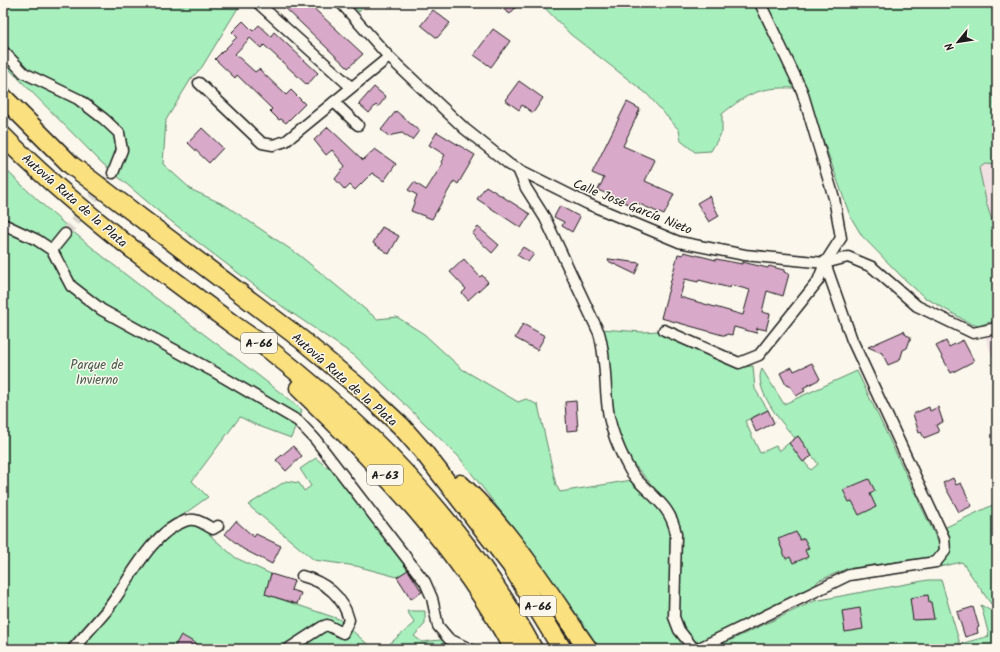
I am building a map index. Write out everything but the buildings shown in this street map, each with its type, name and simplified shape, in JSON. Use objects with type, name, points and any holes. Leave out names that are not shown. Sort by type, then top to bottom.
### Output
[{"type":"highway","name":"Autovía Ruta de la Plata","points":[[3,97],[71,165],[302,340],[369,396],[422,450],[511,565],[562,649]]},
{"type":"highway","name":"Autovía Ruta de la Plata","points":[[3,136],[51,183],[137,253],[269,350],[307,380],[372,437],[423,491],[490,576],[533,649]]},
{"type":"highway","name":"A-63","points":[[231,323],[361,448],[413,506],[472,584],[511,646]]},
{"type":"highway","points":[[422,450],[489,513],[511,540],[588,649]]},
{"type":"street","name":"Calle José García Nieto","points":[[341,3],[389,57],[465,129],[510,165],[588,204],[679,242],[745,255],[825,263]]},
{"type":"street","points":[[664,330],[739,363],[759,356],[818,281],[825,263],[841,238],[834,198],[802,91],[760,3]]},
{"type":"street","points":[[259,4],[351,87]]},
{"type":"street","points":[[3,51],[24,73],[78,99],[119,132],[122,150],[113,173]]},
{"type":"street","points":[[199,83],[262,143],[273,145],[286,141],[389,57]]},
{"type":"street","points":[[334,102],[358,125]]},
{"type":"street","points":[[518,169],[526,188],[545,218],[599,333],[604,351],[609,418],[627,465],[668,511],[674,521],[676,534],[674,617],[678,630],[694,649]]},
{"type":"street","points":[[3,224],[37,240],[52,250],[71,286],[102,310],[211,370],[298,421],[315,439],[425,582],[432,598],[438,626],[449,639],[470,649]]},
{"type":"street","points":[[52,250],[65,234]]},
{"type":"street","points":[[825,263],[848,256],[872,267],[917,306],[973,333],[997,328]]},
{"type":"street","points":[[697,649],[849,575],[936,562],[945,551],[944,538],[852,340],[825,263]]},
{"type":"street","points":[[73,649],[107,609],[152,545],[166,532],[185,521],[198,520],[213,529],[218,526]]},
{"type":"street","points":[[288,649],[327,625],[343,633],[349,620],[346,606],[336,594],[323,584],[302,576]]},
{"type":"shaded area","points":[[985,164],[997,165],[997,236],[987,205],[979,168]]},
{"type":"shaded area","points":[[997,320],[997,387],[995,364],[981,325]]},
{"type":"green space","points":[[3,3],[241,3],[202,67],[191,79],[166,120],[163,164],[192,190],[225,205],[299,255],[377,319],[397,317],[424,334],[462,369],[518,402],[526,399],[538,405],[556,485],[560,492],[638,479],[674,521],[674,617],[694,649],[598,649],[505,517],[459,457],[355,356],[283,307],[204,247],[158,211],[102,163],[3,63]]},
{"type":"green space","points":[[351,3],[366,3],[359,12]]},
{"type":"green space","points":[[537,3],[997,3],[997,165],[985,164],[979,168],[987,205],[997,236],[997,296],[995,297],[997,301],[997,320],[981,325],[982,327],[971,324],[924,297],[862,236],[850,216],[820,131],[814,132],[794,88],[763,90],[747,96],[739,101],[722,114],[722,132],[711,151],[695,152],[681,141],[679,130],[647,94],[570,34],[543,6]]},
{"type":"green space","name":"Parque de Invierno","points":[[3,167],[50,212],[87,244],[302,410],[291,438],[256,425],[240,417],[192,481],[208,497],[156,534],[113,594],[64,649],[3,649]]},
{"type":"green space","points":[[600,329],[643,332],[658,331],[660,334],[741,367],[753,366],[755,389],[768,410],[745,421],[760,453],[776,446],[779,451],[789,443],[811,470],[818,464],[798,436],[795,438],[783,424],[770,406],[765,396],[761,386],[760,377],[762,369],[784,404],[857,371],[940,546],[939,552],[932,557],[846,569],[818,581],[812,590],[703,642],[694,641],[679,623],[676,518],[669,505],[626,455],[612,416],[605,338]]},
{"type":"green space","points":[[316,458],[325,466],[334,469],[408,570],[397,577],[356,566],[314,560],[248,505],[286,481],[299,483],[304,491],[311,486],[300,469]]},
{"type":"green space","points":[[997,503],[997,602],[991,604],[962,562],[939,567],[946,557],[949,548],[948,539],[944,528]]},
{"type":"green space","points":[[198,520],[213,538],[236,558],[271,574],[265,594],[339,619],[373,649],[73,649],[166,532]]},
{"type":"green space","points":[[928,580],[941,580],[960,644],[989,636],[981,605],[991,611],[997,609],[997,649],[712,649],[814,601]]},
{"type":"green space","points":[[407,611],[425,611],[425,624],[414,636],[422,642],[449,639],[470,649],[383,649],[415,623]]},
{"type":"tunnel","points":[[65,234],[113,173]]}]
